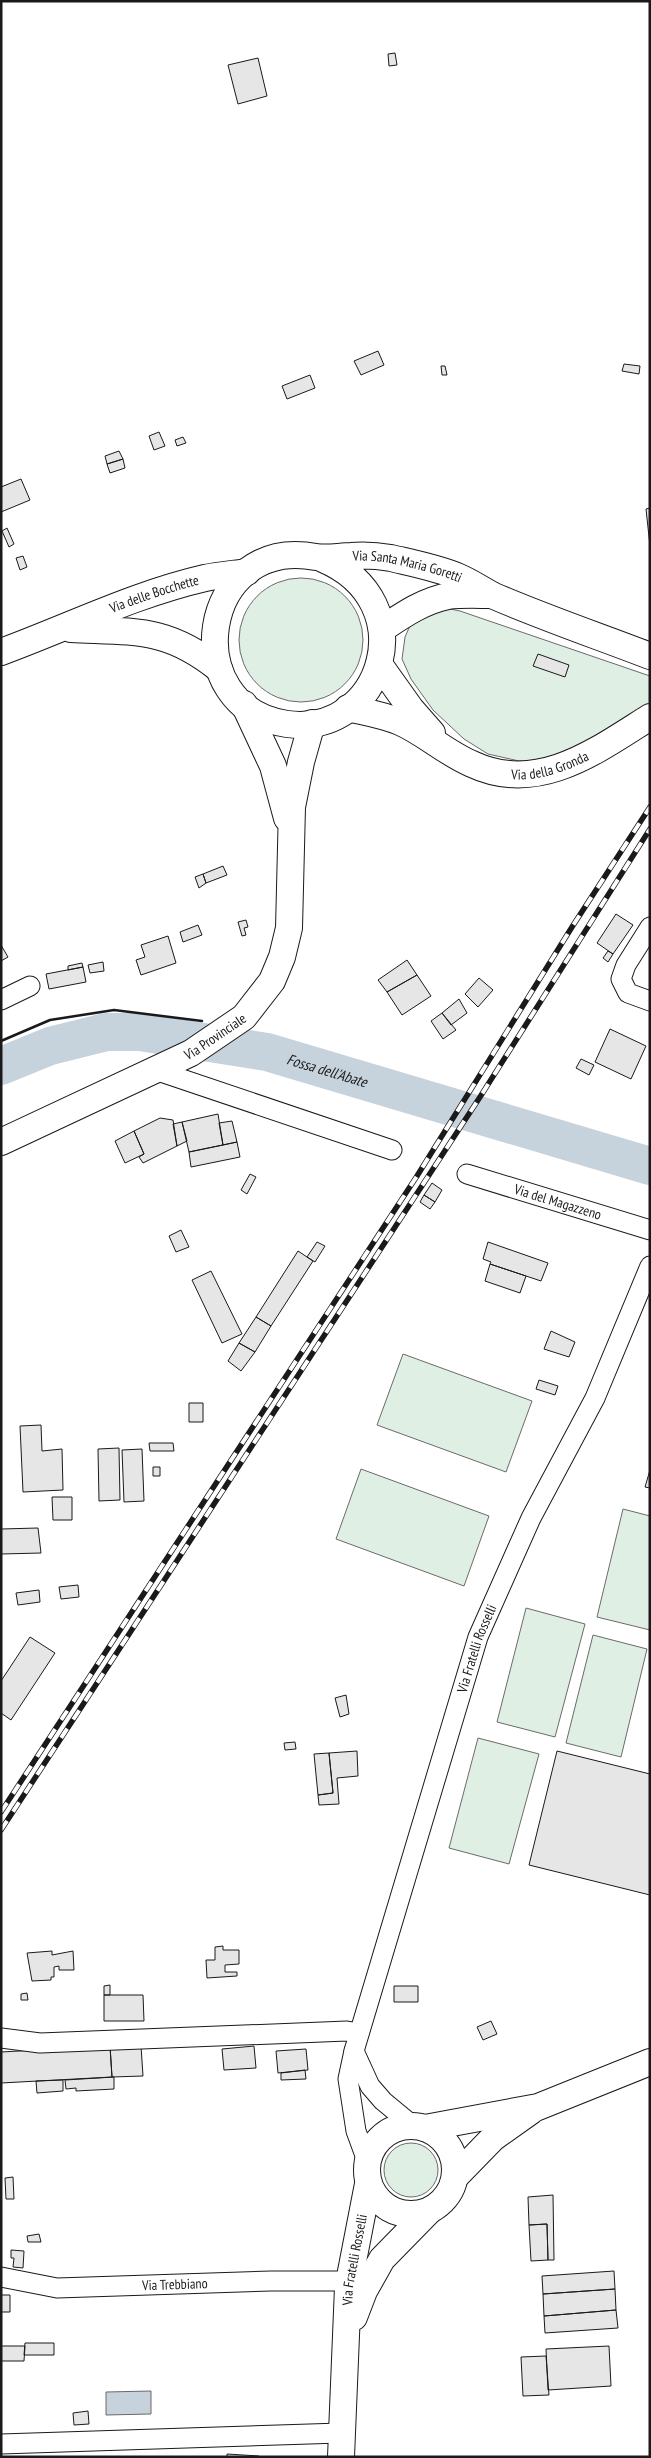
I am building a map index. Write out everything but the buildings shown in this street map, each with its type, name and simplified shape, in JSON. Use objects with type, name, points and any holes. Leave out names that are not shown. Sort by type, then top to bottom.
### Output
[{"type":"street","points":[[304,555],[323,559],[352,574],[372,598],[382,629],[383,647],[379,664],[367,688],[348,708],[331,718],[312,723],[288,724],[264,717],[244,704],[229,688],[219,669],[214,648],[214,626],[220,606],[228,593],[246,572],[264,562],[283,556],[304,555]]},
{"type":"street","name":"Via Santa Maria Goretti","points":[[323,559],[354,555],[388,558],[457,576],[492,595],[650,656]]},
{"type":"street","name":"Via delle Bocchette","points":[[1,652],[65,629],[116,606],[205,578],[246,572]]},
{"type":"street","name":"Via Santa Maria Goretti","points":[[382,629],[412,608],[449,596],[492,595]]},
{"type":"street","name":"Via delle Bocchette","points":[[65,629],[153,633],[197,652],[219,669]]},
{"type":"street","name":"Via della Gronda","points":[[379,664],[411,709],[444,747]]},
{"type":"street","name":"Via Provinciale","points":[[244,704],[273,766],[290,827]]},
{"type":"street","name":"Via della Gronda","points":[[348,708],[400,721],[471,764],[494,772],[522,775],[538,774],[571,764],[591,754],[650,717]]},
{"type":"street","name":"Via Provinciale","points":[[3,1145],[192,1053],[244,1017],[272,981],[282,957],[289,928],[290,827],[300,762],[312,723]]},
{"type":"street","points":[[650,927],[626,965],[621,979],[628,993],[650,1001]]},
{"type":"street","points":[[1,1000],[30,986]]},
{"type":"street","points":[[155,1070],[392,1150]]},
{"type":"street","name":"Via del Magazzeno","points":[[467,1174],[650,1230]]},
{"type":"street","name":"Via Fratelli Rosselli","points":[[341,2445],[348,2287],[368,2172],[356,2131],[348,2079],[357,2042],[478,1636],[531,1518],[595,1398],[650,1266]]},
{"type":"street","points":[[1,2038],[40,2043],[346,2031],[357,2042],[370,2086],[383,2101],[418,2127],[438,2135],[448,2146],[455,2160],[456,2176],[451,2190],[442,2203],[429,2211],[415,2215],[400,2214],[386,2207],[375,2197],[368,2172],[371,2149],[384,2135],[400,2127],[418,2127],[538,2107],[650,2062]]},
{"type":"street","points":[[456,2176],[493,2138],[538,2107]]},
{"type":"street","name":"Via Fratelli Rosselli","points":[[346,2337],[364,2291],[382,2259],[429,2211]]},
{"type":"street","name":"Via Trebbiano","points":[[1,2277],[57,2288],[270,2281],[341,2281],[348,2287]]},
{"type":"street","points":[[1,2444],[341,2445]]},
{"type":"green space","points":[[301,578],[325,583],[345,596],[358,616],[363,640],[358,664],[345,684],[325,697],[301,702],[277,697],[257,684],[244,664],[239,640],[244,616],[257,596],[277,583]]},
{"type":"green space","points":[[441,607],[460,611],[650,676],[650,706],[615,730],[541,762],[519,761],[488,754],[464,739],[433,710],[411,679],[402,659],[405,637],[412,621]]},
{"type":"green space","points":[[403,1354],[532,1401],[506,1472],[377,1425]]},
{"type":"green space","points":[[361,1469],[489,1516],[464,1586],[336,1539]]},
{"type":"green space","points":[[623,1509],[650,1516],[650,1630],[597,1617]]},
{"type":"green space","points":[[526,1608],[585,1624],[555,1737],[497,1722]]},
{"type":"green space","points":[[593,1635],[647,1649],[621,1757],[566,1743]]},
{"type":"green space","points":[[478,1738],[539,1754],[509,1864],[449,1848]]},
{"type":"green space","points":[[406,2143],[416,2143],[426,2147],[434,2155],[438,2170],[434,2185],[426,2193],[416,2197],[406,2197],[396,2193],[388,2185],[384,2175],[384,2165],[388,2155],[396,2147]]},
{"type":"shaded area","points":[[151,2391],[151,2414],[106,2415],[106,2392]]},
{"type":"waterway","name":"Fossa dell'Abate","points":[[1,1066],[50,1046],[106,1032],[140,1032],[267,1052],[650,1166]]},
{"type":"railway","points":[[1,1812],[417,1176],[572,927],[650,807]]},
{"type":"railway","points":[[1,1830],[480,1097],[650,829]]},
{"type":"wall","points":[[1,1041],[50,1020],[114,1010],[202,1021]]}]
